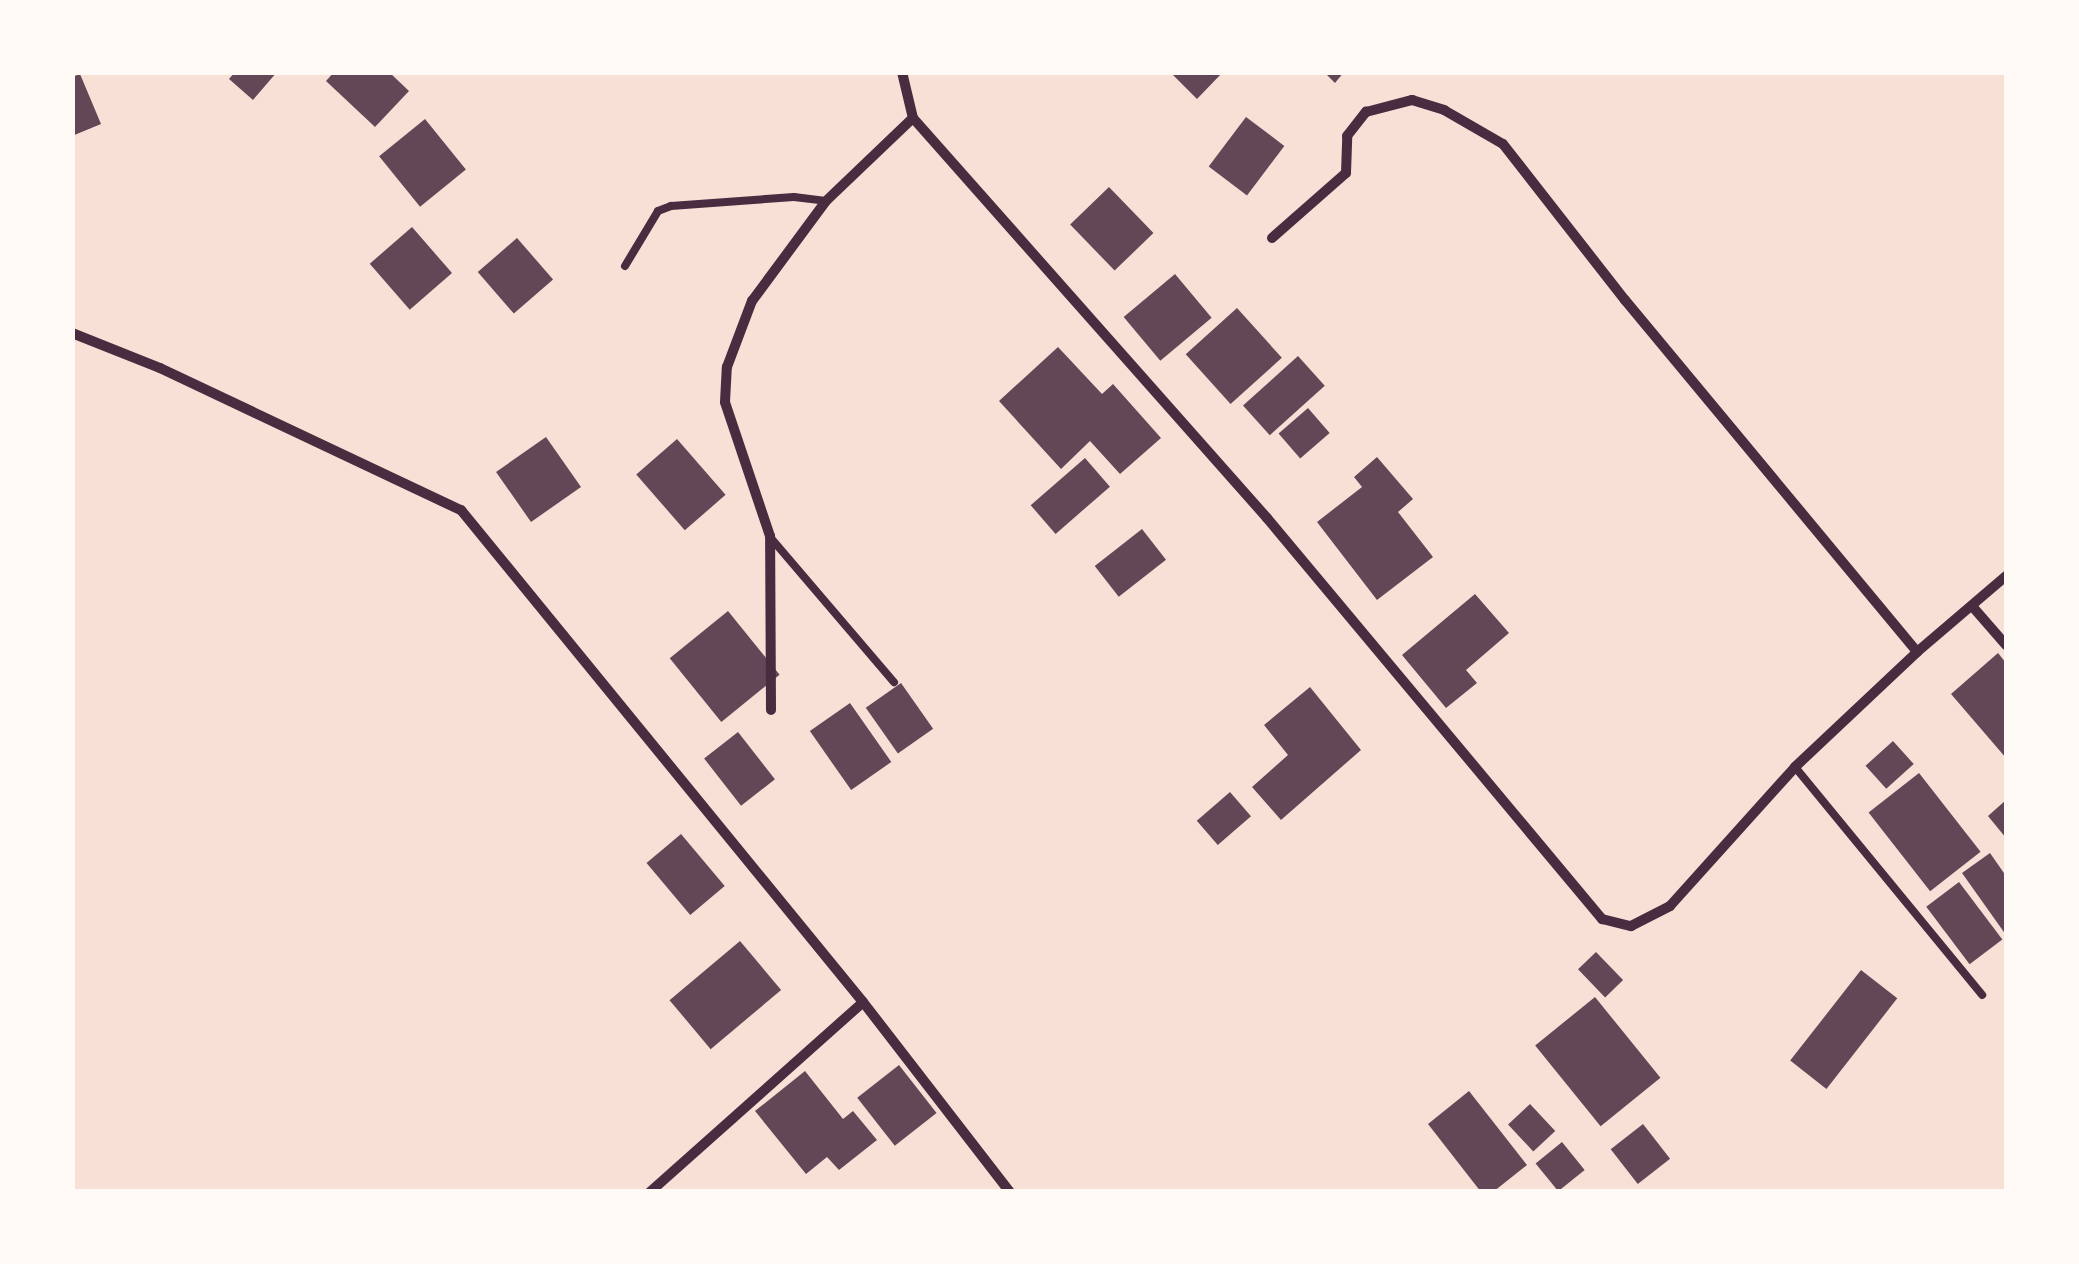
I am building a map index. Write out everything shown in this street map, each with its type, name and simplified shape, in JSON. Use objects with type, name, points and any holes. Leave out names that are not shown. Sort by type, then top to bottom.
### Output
[{"type":"street","points":[[902,72],[914,118],[1267,518],[1602,919],[1631,926],[1670,906],[1795,767],[1917,652],[2006,576]]},
{"type":"street","points":[[1272,238],[1346,173],[1348,136],[1366,112],[1412,100],[1444,110],[1504,144],[1625,300],[1917,652]]},
{"type":"street","points":[[770,710],[770,536],[726,402],[727,366],[752,302],[826,201],[914,118]]},
{"type":"street","points":[[72,333],[160,368],[460,510],[862,1002],[1010,1192]]},
{"type":"street","points":[[1972,606],[2006,645]]},
{"type":"street","points":[[650,1192],[862,1002]]},
{"type":"lane","points":[[625,266],[658,211],[672,206],[794,197],[826,201]]},
{"type":"lane","points":[[770,536],[894,682]]},
{"type":"lane","points":[[1795,767],[1982,995]]},
{"type":"building","points":[[235,72],[277,72],[253,100],[229,79]]},
{"type":"building","points":[[334,72],[389,72],[409,91],[375,127],[326,81]]},
{"type":"building","points":[[1170,72],[1223,72],[1197,99]]},
{"type":"building","points":[[1324,72],[1344,72],[1335,83]]},
{"type":"building","points":[[80,74],[101,124],[72,136],[72,77]]},
{"type":"building","points":[[1246,117],[1284,146],[1247,195],[1209,167]]},
{"type":"building","points":[[425,119],[466,170],[420,207],[379,156]]},
{"type":"building","points":[[1109,187],[1153,233],[1115,271],[1070,225]]},
{"type":"building","points":[[412,227],[452,273],[410,310],[370,264]]},
{"type":"building","points":[[517,238],[553,280],[514,314],[478,272]]},
{"type":"building","points":[[1175,274],[1212,318],[1160,361],[1124,317]]},
{"type":"building","points":[[1237,308],[1282,358],[1231,404],[1186,354]]},
{"type":"building","points":[[1058,347],[1102,394],[1113,384],[1161,438],[1120,474],[1090,441],[1061,469],[999,401]]},
{"type":"building","points":[[1298,356],[1325,386],[1270,435],[1243,406]]},
{"type":"building","points":[[1308,408],[1330,433],[1300,458],[1279,434]]},
{"type":"building","points":[[546,437],[581,487],[531,522],[496,472]]},
{"type":"building","points":[[677,439],[726,495],[685,530],[636,474]]},
{"type":"building","points":[[1377,457],[1413,499],[1398,512],[1433,557],[1377,600],[1317,522],[1362,487],[1354,477]]},
{"type":"building","points":[[1085,458],[1110,487],[1056,534],[1031,505]]},
{"type":"building","points":[[1142,529],[1166,560],[1119,597],[1095,566]]},
{"type":"building","points":[[1475,594],[1509,633],[1466,670],[1477,683],[1446,708],[1402,655]]},
{"type":"building","points":[[728,611],[780,675],[721,722],[670,658]]},
{"type":"building","points":[[1998,653],[2006,663],[2006,758],[1951,694]]},
{"type":"building","points":[[901,683],[933,729],[898,754],[866,708]]},
{"type":"building","points":[[1310,687],[1361,750],[1281,820],[1252,787],[1288,755],[1264,725]]},
{"type":"building","points":[[850,703],[891,762],[851,790],[810,731]]},
{"type":"building","points":[[738,732],[775,779],[741,806],[704,758]]},
{"type":"building","points":[[1893,741],[1914,764],[1886,789],[1866,766]]},
{"type":"building","points":[[1919,773],[1981,852],[1930,891],[1869,812]]},
{"type":"building","points":[[1230,792],[1251,816],[1218,845],[1197,821]]},
{"type":"building","points":[[2006,800],[2006,838],[1988,816]]},
{"type":"building","points":[[681,834],[725,886],[690,915],[647,863]]},
{"type":"building","points":[[1990,853],[2006,876],[2006,935],[1962,873]]},
{"type":"building","points":[[1959,882],[2002,940],[1970,964],[1926,907]]},
{"type":"building","points":[[740,941],[781,990],[711,1049],[670,1000]]},
{"type":"building","points":[[1596,952],[1623,980],[1605,997],[1578,969]]},
{"type":"building","points":[[1861,970],[1897,998],[1826,1089],[1790,1061]]},
{"type":"building","points":[[1595,997],[1660,1078],[1601,1126],[1535,1045]]},
{"type":"building","points":[[899,1065],[937,1113],[895,1146],[857,1098]]},
{"type":"building","points":[[805,1071],[843,1119],[853,1111],[877,1140],[839,1170],[827,1157],[806,1174],[755,1111]]},
{"type":"building","points":[[1469,1091],[1527,1165],[1493,1192],[1481,1192],[1428,1124]]},
{"type":"building","points":[[1530,1104],[1555,1131],[1533,1152],[1508,1124]]},
{"type":"building","points":[[1643,1124],[1670,1159],[1638,1184],[1611,1149]]},
{"type":"building","points":[[1562,1142],[1585,1170],[1558,1191],[1536,1163]]}]
